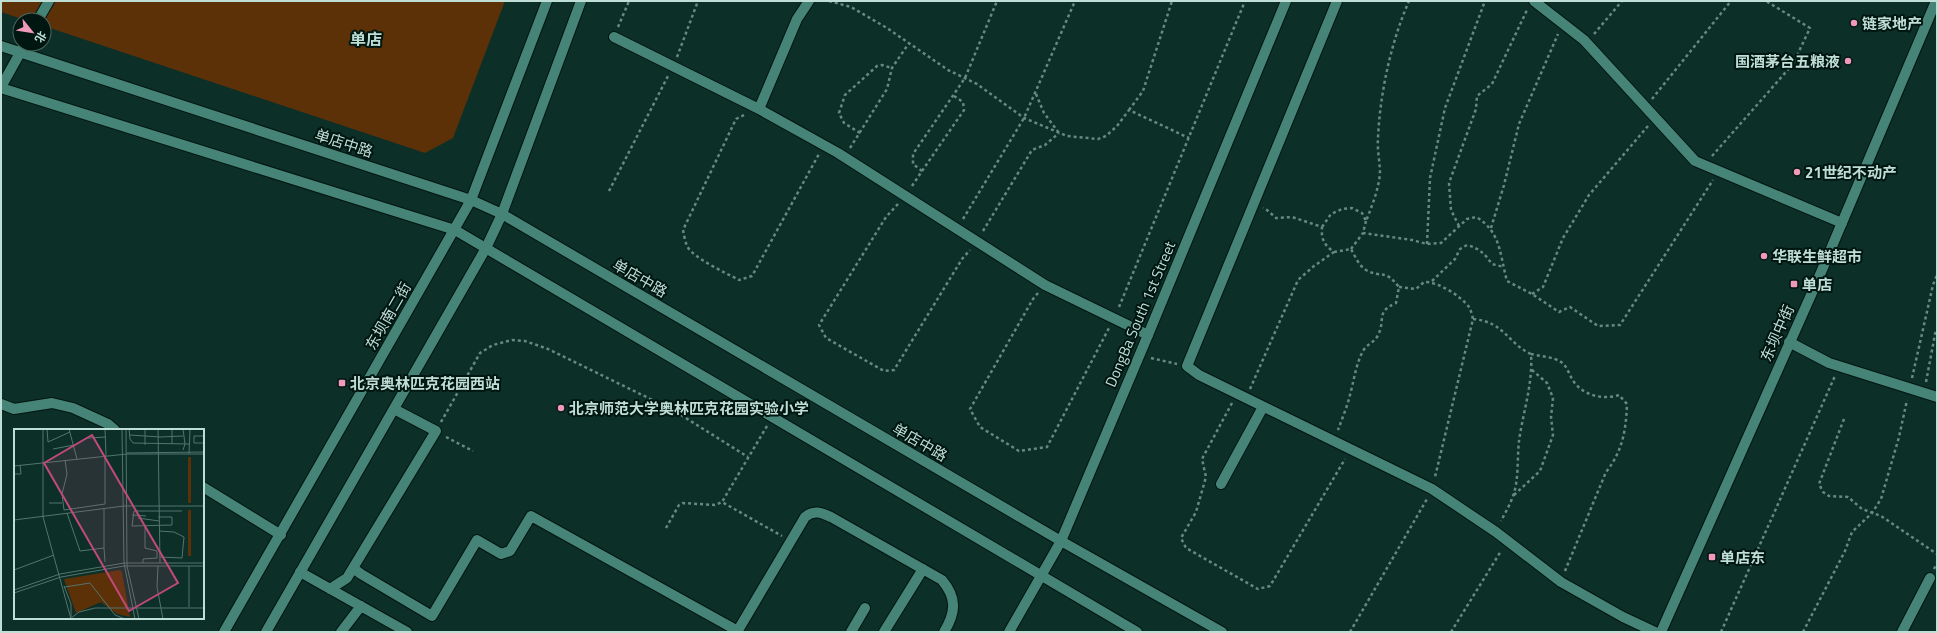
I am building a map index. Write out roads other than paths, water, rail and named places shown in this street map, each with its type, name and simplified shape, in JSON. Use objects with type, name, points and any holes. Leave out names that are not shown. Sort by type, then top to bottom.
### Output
[{"type":"street","points":[[43,12],[49,1]]},
{"type":"street","name":"东坝南二街","points":[[224,632],[281,535],[471,200],[547,1]]},
{"type":"street","points":[[266,632],[486,248],[502,214],[581,1]]},
{"type":"street","points":[[759,109],[797,19],[809,1]]},
{"type":"street","name":"DongBa South 1st Street","points":[[1009,632],[1061,541],[1286,1]]},
{"type":"street","points":[[1337,1],[1187,366],[1199,375],[1432,489],[1496,532],[1506,542],[1561,582],[1655,632]]},
{"type":"street","name":"东坝中街","points":[[1661,632],[1842,223],[1936,1]]},
{"type":"street","points":[[1531,4],[1563,24],[1586,43],[1695,161],[1842,223]]},
{"type":"street","points":[[614,37],[759,109],[824,145],[1045,285],[1148,335]]},
{"type":"street","name":"单店中路","points":[[1,46],[12,47]]},
{"type":"street","points":[[20,52],[1,88],[455,230],[1137,632]]},
{"type":"street","name":"单店中路","points":[[34,52],[471,200],[502,214],[1061,541],[1222,632]]},
{"type":"street","points":[[1789,342],[1829,363],[1937,397]]},
{"type":"street","points":[[1,404],[14,409],[52,403],[73,408],[108,424],[114,429]]},
{"type":"street","points":[[1221,484],[1263,406]]},
{"type":"street","points":[[330,589],[347,578],[436,431],[394,409]]},
{"type":"street","points":[[204,488],[281,535]]},
{"type":"street","points":[[352,568],[432,616],[477,540],[501,554],[510,551],[531,516],[737,631],[805,517],[810,513],[818,512],[831,517],[942,580],[947,586],[954,605],[950,622],[944,632]]},
{"type":"street","points":[[884,632],[923,569]]},
{"type":"street","points":[[300,572],[407,632]]},
{"type":"street","points":[[1902,632],[1930,578]]},
{"type":"street","points":[[341,632],[361,606]]},
{"type":"street","points":[[851,632],[865,608]]},
{"type":"place","name":"链家地产","points":[[1854,23]]},
{"type":"place","name":"国酒茅台五粮液","points":[[1848,61]]},
{"type":"place","name":"21世纪不动产","points":[[1797,172]]},
{"type":"place","name":"华联生鲜超市","points":[[1764,256]]},
{"type":"place","name":"单店","points":[[1794,284]]},
{"type":"place","name":"北京奥林匹克花园西站","points":[[342,383]]},
{"type":"place","name":"北京师范大学奥林匹克花园实验小学","points":[[561,408]]},
{"type":"place","name":"单店东","points":[[1712,557]]},
{"type":"district","name":"单店","points":[[366,39]]}]
